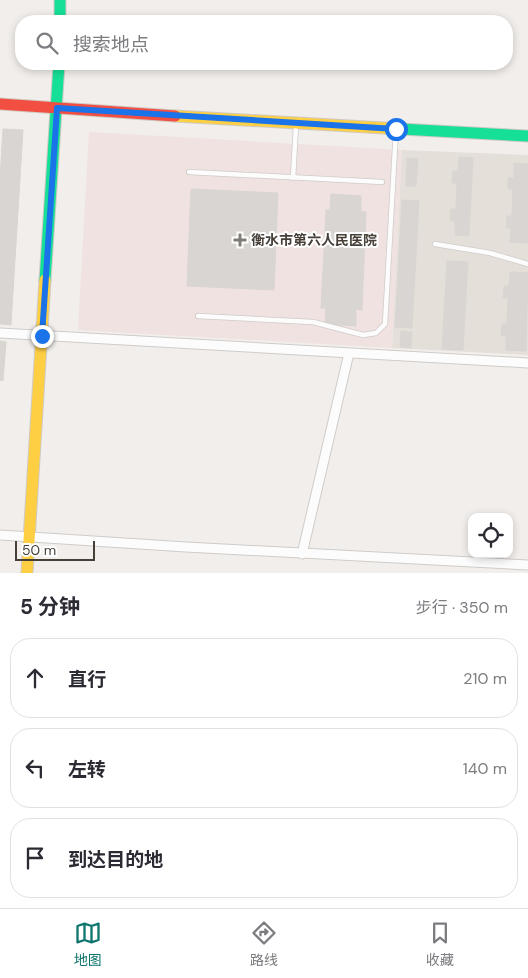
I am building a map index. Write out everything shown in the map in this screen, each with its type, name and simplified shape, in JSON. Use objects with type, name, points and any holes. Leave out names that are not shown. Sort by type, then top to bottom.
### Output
[{"type":"main road","points":[[60,0],[60,15]]},
{"type":"main road","points":[[27,573],[59,70]]},
{"type":"main road","points":[[0,104],[296,124],[528,136]]},
{"type":"street","points":[[0,333],[528,363]]},
{"type":"street","points":[[302,554],[349,353]]},
{"type":"street","points":[[0,535],[302,554],[528,565]]},
{"type":"lane","points":[[293,178],[296,124]]},
{"type":"lane","points":[[198,316],[313,322],[362,334],[376,333],[385,324],[396,129]]},
{"type":"lane","points":[[190,172],[382,182]]},
{"type":"lane","points":[[435,244],[490,253],[528,264]]},
{"type":"shaded area","name":"衡水市第六人民医院","points":[[89,132],[402,150],[392,348],[78,330]]},
{"type":"shaded area","points":[[402,150],[528,155],[528,355],[392,348]]},
{"type":"building","points":[[3,129],[23,130],[11,325],[0,324],[0,178]]},
{"type":"building","points":[[459,157],[473,158],[469,236],[455,235],[455,221],[450,221],[451,209],[456,209],[457,183],[452,183],[453,171],[458,171]]},
{"type":"building","points":[[407,158],[418,159],[416,186],[406,186]]},
{"type":"building","points":[[514,163],[528,164],[528,243],[510,242],[511,228],[506,228],[507,216],[512,216],[513,190],[508,189],[508,178],[514,178]]},
{"type":"building","points":[[191,189],[278,193],[274,290],[187,286]]},
{"type":"building","points":[[331,194],[361,196],[361,212],[366,212],[362,310],[356,309],[356,326],[325,324],[326,308],[321,308],[326,210],[330,210]]},
{"type":"building","points":[[402,200],[419,201],[412,328],[395,327]]},
{"type":"building","points":[[447,261],[468,262],[463,350],[442,349]]},
{"type":"building","points":[[510,272],[528,273],[526,351],[506,350],[506,336],[501,336],[502,324],[507,324],[508,298],[503,298],[504,286],[509,286]]},
{"type":"building","points":[[401,331],[412,332],[411,348],[400,347]]},
{"type":"building","points":[[0,341],[6,342],[3,381],[0,380]]},
{"type":"traffic: fast","points":[[60,0],[60,15]]},
{"type":"traffic: fast","points":[[45,280],[59,70]]},
{"type":"traffic: fast","points":[[401,129],[528,136]]},
{"type":"traffic: slow","points":[[175,116],[401,129]]},
{"type":"traffic: slow","points":[[27,573],[45,280]]},
{"type":"traffic: jam","points":[[0,104],[175,116]]},
{"type":"place","name":"衡水市第六人民医院","points":[[240,240]]},
{"type":"route","points":[[42,336],[57,108],[396,129]]}]
